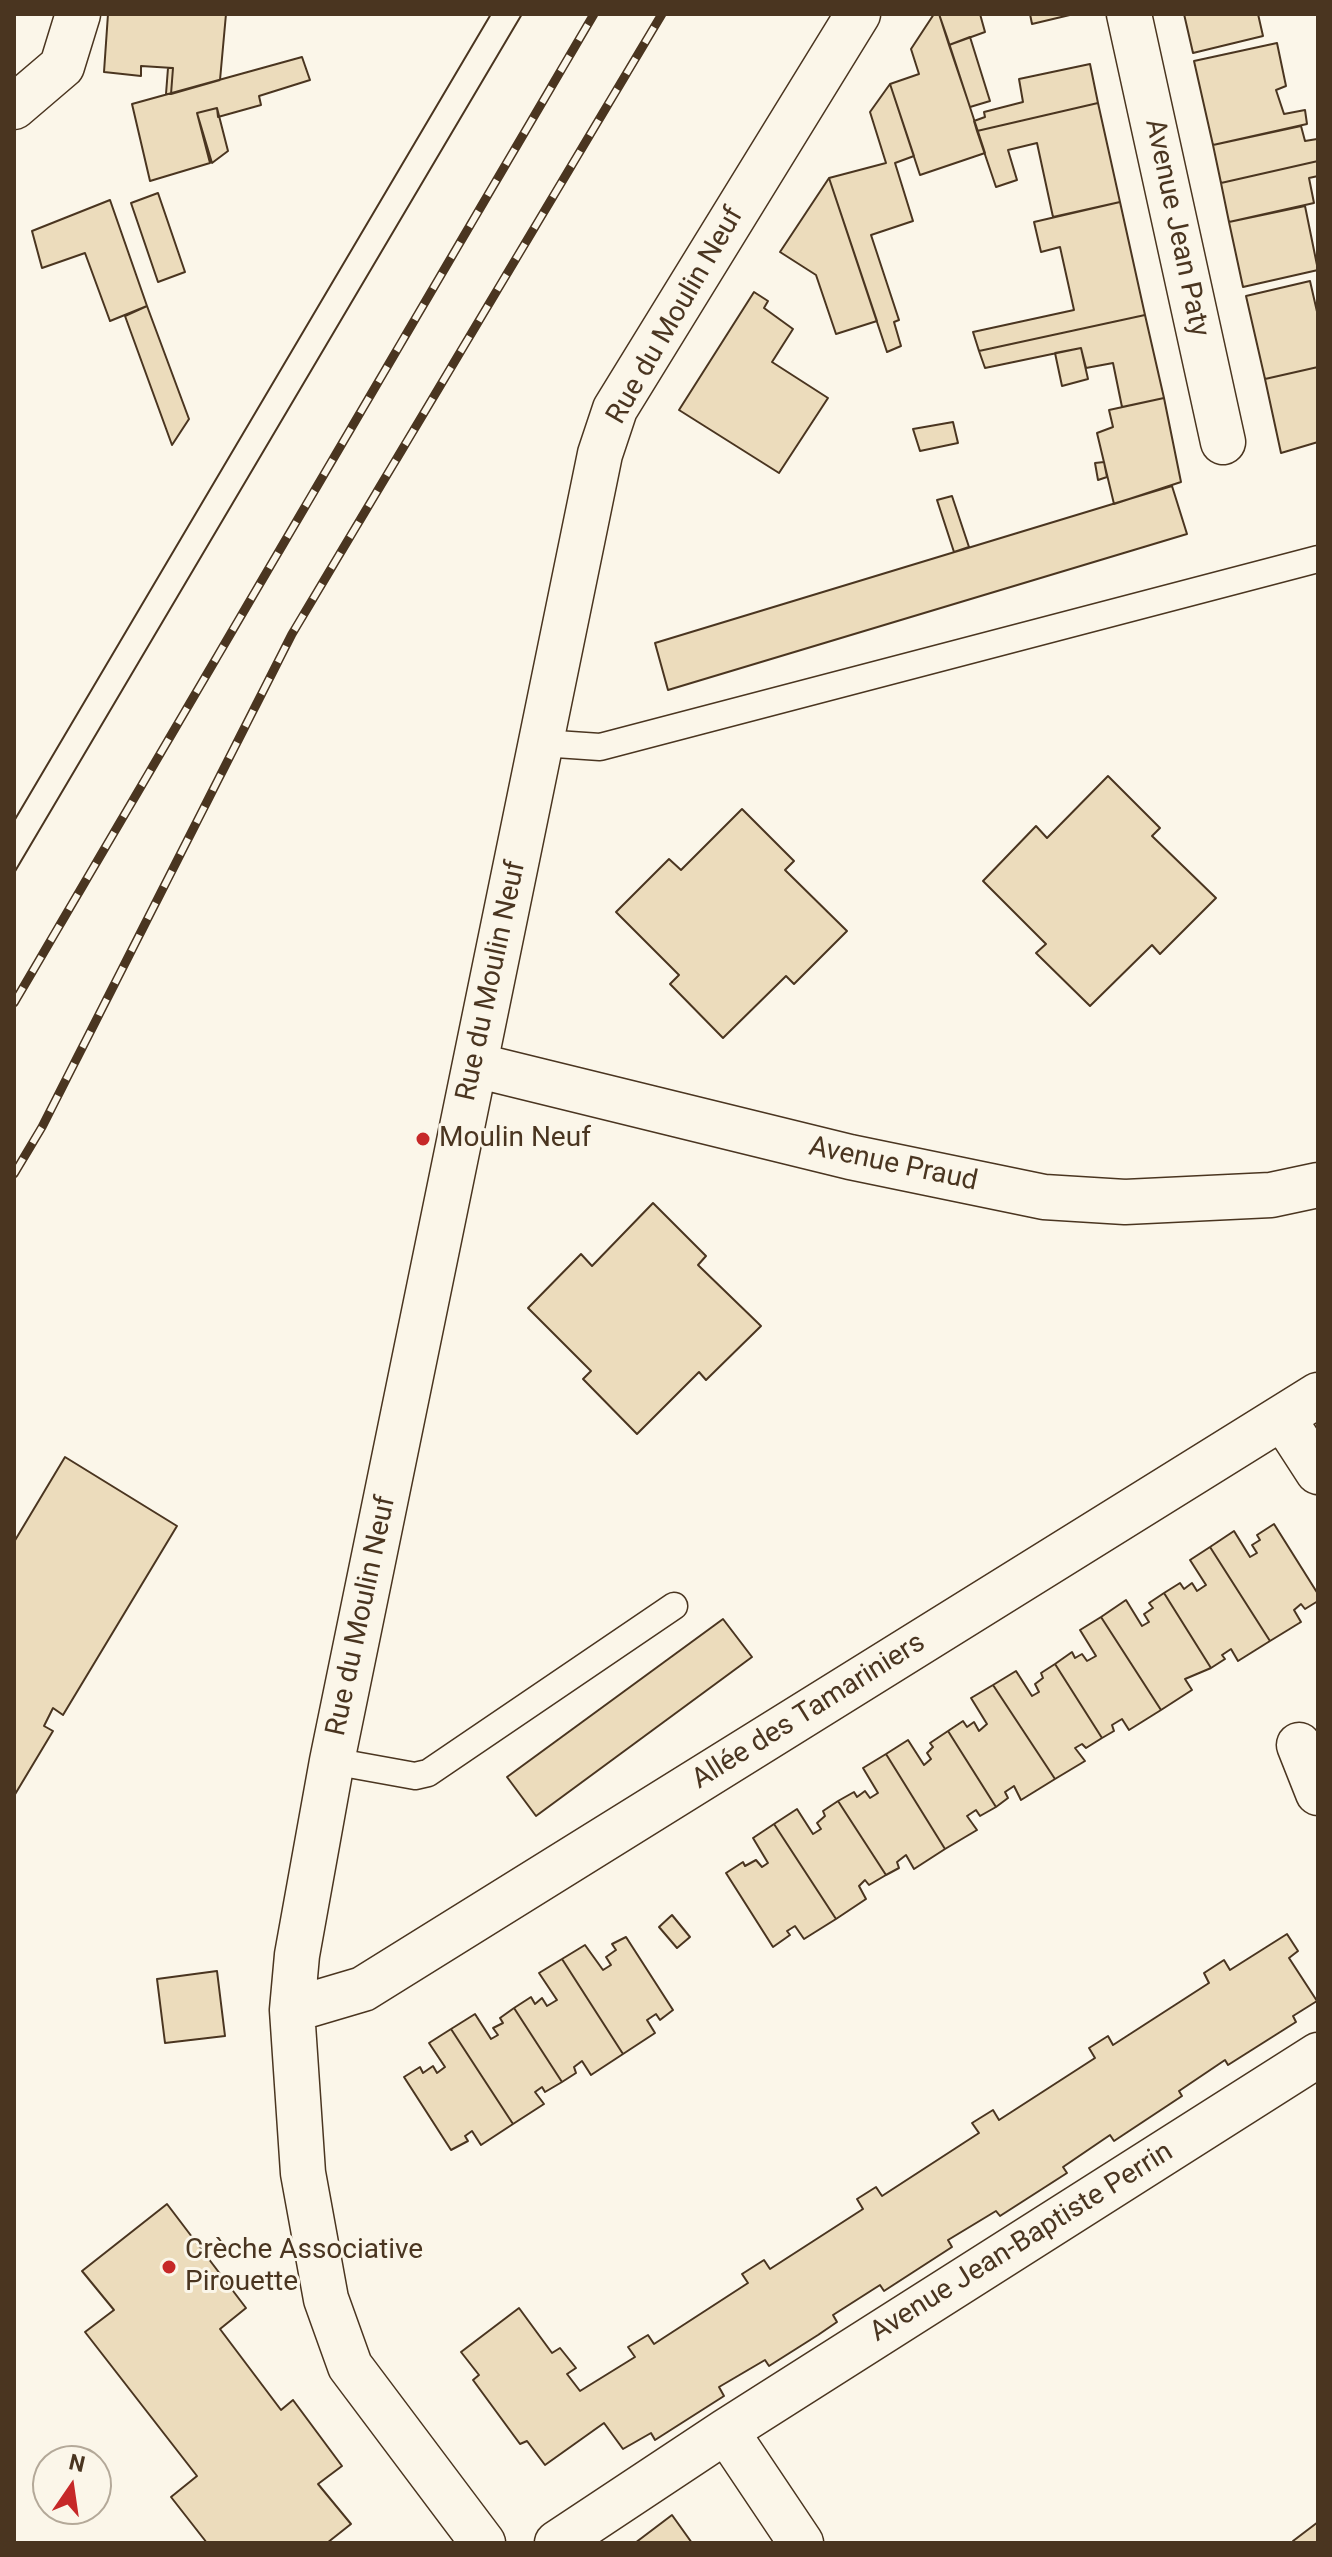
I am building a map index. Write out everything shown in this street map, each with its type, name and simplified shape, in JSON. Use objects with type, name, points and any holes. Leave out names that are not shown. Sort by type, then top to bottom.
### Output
[{"type":"street","points":[[14,107],[62,66],[78,14]]},
{"type":"street","name":"Rue du Moulin Neuf","points":[[483,2543],[350,2366],[333,2323],[303,2173],[292,2010],[297,1955],[332,1761],[600,454],[615,409],[858,14]]},
{"type":"street","name":"Avenue Jean Paty","points":[[1129,14],[1223,442]]},
{"type":"street","name":"Avenue Praud","points":[[475,1065],[850,1157],[1044,1197],[1139,1201],[1271,1195],[1318,1185]]},
{"type":"street","points":[[1300,1406],[1318,1472]]},
{"type":"street","name":"Allée des Tamariniers","points":[[292,2010],[363,1989],[1300,1406]]},
{"type":"street","points":[[1299,1745],[1318,1793]]},
{"type":"street","name":"Avenue Jean-Baptiste Perrin","points":[[557,2543],[726,2431],[1318,2055]]},
{"type":"street","points":[[726,2431],[801,2543]]},
{"type":"lane","points":[[541,743],[600,747],[1318,559]]},
{"type":"lane","points":[[332,1761],[415,1776],[428,1773],[674,1606]]},
{"type":"building","points":[[108,14],[226,14],[220,80],[171,94],[173,68],[141,66],[141,76],[104,72]]},
{"type":"building","points":[[934,14],[939,14],[985,153],[920,175],[890,84],[919,74],[911,49]]},
{"type":"building","points":[[939,14],[980,14],[985,32],[949,45]]},
{"type":"building","points":[[1030,14],[1074,14],[1032,24]]},
{"type":"building","points":[[1184,14],[1258,14],[1263,36],[1193,53]]},
{"type":"building","points":[[970,37],[990,101],[970,107],[949,45]]},
{"type":"building","points":[[1277,43],[1286,86],[1276,90],[1284,114],[1305,110],[1307,124],[1213,145],[1194,61]]},
{"type":"building","points":[[302,57],[310,80],[259,96],[261,105],[218,117],[217,108],[197,113],[210,163],[150,181],[132,104]]},
{"type":"building","points":[[1090,64],[1098,103],[977,131],[974,121],[985,117],[984,112],[1023,102],[1019,79]]},
{"type":"building","points":[[168,68],[173,68],[171,94],[166,94]]},
{"type":"building","points":[[890,84],[914,156],[895,163],[913,221],[871,235],[899,320],[894,322],[901,346],[887,352],[829,178],[886,163],[870,112]]},
{"type":"building","points":[[1098,103],[1120,202],[1053,217],[1037,143],[1008,150],[1017,180],[996,187],[977,131]]},
{"type":"building","points":[[217,108],[228,151],[212,163],[197,113]]},
{"type":"building","points":[[1301,126],[1305,141],[1317,139],[1318,161],[1221,183],[1213,145]]},
{"type":"building","points":[[1318,161],[1318,176],[1309,178],[1314,203],[1229,222],[1221,183]]},
{"type":"building","points":[[829,178],[877,321],[836,334],[816,275],[780,252]]},
{"type":"building","points":[[158,193],[185,272],[158,282],[131,203]]},
{"type":"building","points":[[110,200],[147,306],[110,321],[85,253],[42,268],[32,231]]},
{"type":"building","points":[[1120,202],[1145,315],[979,351],[973,332],[1074,310],[1060,247],[1041,252],[1034,222]]},
{"type":"building","points":[[1305,206],[1318,270],[1243,287],[1229,222]]},
{"type":"building","points":[[1310,281],[1318,316],[1318,367],[1265,379],[1246,296]]},
{"type":"building","points":[[754,292],[768,301],[764,308],[793,329],[772,362],[828,398],[779,473],[679,410]]},
{"type":"building","points":[[147,306],[189,419],[172,445],[125,316]]},
{"type":"building","points":[[1145,315],[1164,398],[1122,407],[1113,363],[1086,368],[1081,348],[985,368],[979,351]]},
{"type":"building","points":[[1081,348],[1088,379],[1062,386],[1055,353]]},
{"type":"building","points":[[1318,367],[1318,442],[1281,453],[1265,379]]},
{"type":"building","points":[[1164,398],[1181,482],[1114,504],[1097,433],[1113,427],[1109,410]]},
{"type":"building","points":[[953,422],[958,443],[920,451],[913,429]]},
{"type":"building","points":[[1104,462],[1107,477],[1098,480],[1095,463]]},
{"type":"building","points":[[1172,486],[1187,534],[668,690],[655,643]]},
{"type":"building","points":[[952,496],[969,547],[954,552],[937,500]]},
{"type":"building","points":[[1108,776],[1160,828],[1152,836],[1216,898],[1160,954],[1152,945],[1090,1006],[1036,953],[1046,944],[983,881],[1036,826],[1047,838]]},
{"type":"building","points":[[742,809],[794,861],[785,870],[847,931],[794,984],[786,976],[723,1038],[670,984],[679,975],[616,912],[669,859],[681,870]]},
{"type":"building","points":[[653,1203],[706,1256],[698,1265],[761,1326],[706,1380],[699,1372],[637,1434],[583,1379],[591,1371],[528,1308],[581,1254],[592,1266]]},
{"type":"building","points":[[65,1457],[177,1526],[63,1715],[53,1708],[44,1726],[53,1731],[14,1796],[14,1542]]},
{"type":"building","points":[[1274,1524],[1318,1594],[1318,1601],[1305,1609],[1301,1604],[1294,1610],[1301,1622],[1270,1641],[1210,1547],[1234,1531],[1250,1557],[1257,1553],[1252,1545],[1260,1540],[1257,1535]]},
{"type":"building","points":[[1210,1547],[1270,1641],[1238,1661],[1231,1649],[1222,1655],[1225,1659],[1211,1668],[1164,1593],[1180,1583],[1184,1589],[1192,1583],[1197,1591],[1206,1585],[1190,1560]]},
{"type":"building","points":[[1164,1593],[1211,1668],[1185,1679],[1192,1690],[1161,1710],[1101,1617],[1126,1600],[1142,1626],[1149,1622],[1144,1614],[1153,1608],[1149,1603]]},
{"type":"building","points":[[1101,1617],[1161,1710],[1129,1730],[1122,1719],[1112,1725],[1114,1731],[1102,1738],[1055,1664],[1072,1652],[1075,1658],[1082,1654],[1087,1661],[1096,1656],[1080,1630]]},
{"type":"building","points":[[723,1619],[752,1657],[536,1816],[507,1777]]},
{"type":"building","points":[[1055,1664],[1102,1738],[1086,1748],[1082,1744],[1075,1748],[1085,1761],[1055,1779],[993,1685],[1016,1671],[1032,1696],[1039,1692],[1035,1684],[1043,1678],[1041,1673]]},
{"type":"building","points":[[993,1685],[1055,1779],[1021,1800],[1014,1786],[1005,1792],[1008,1798],[996,1807],[948,1731],[963,1721],[967,1727],[974,1722],[979,1731],[987,1724],[971,1698]]},
{"type":"building","points":[[948,1731],[996,1807],[980,1816],[976,1810],[967,1816],[977,1830],[945,1849],[886,1754],[908,1740],[924,1765],[931,1759],[927,1753],[933,1747],[930,1743]]},
{"type":"building","points":[[886,1754],[945,1849],[914,1869],[906,1855],[897,1862],[899,1868],[886,1875],[838,1801],[854,1792],[857,1797],[865,1791],[870,1798],[878,1793],[863,1768]]},
{"type":"building","points":[[838,1801],[886,1875],[869,1885],[865,1880],[859,1886],[866,1899],[836,1919],[774,1824],[797,1809],[813,1834],[821,1829],[817,1823],[825,1816],[823,1811]]},
{"type":"building","points":[[774,1824],[836,1919],[804,1939],[795,1926],[787,1931],[790,1935],[773,1947],[726,1873],[743,1862],[745,1866],[756,1860],[762,1867],[768,1863],[753,1838]]},
{"type":"building","points":[[672,1915],[690,1937],[677,1948],[659,1927]]},
{"type":"building","points":[[1287,1934],[1298,1951],[1289,1958],[1317,2001],[1293,2016],[1296,2022],[1228,2065],[1225,2060],[1179,2091],[1182,2096],[1114,2141],[1110,2135],[1063,2167],[1067,2173],[1000,2216],[996,2211],[948,2240],[952,2247],[884,2291],[880,2285],[833,2315],[837,2322],[769,2366],[765,2360],[719,2387],[724,2396],[655,2440],[651,2433],[623,2449],[604,2423],[545,2465],[527,2441],[520,2444],[473,2380],[479,2375],[461,2352],[519,2308],[552,2353],[560,2348],[576,2368],[567,2374],[580,2391],[635,2357],[628,2347],[648,2335],[654,2344],[748,2283],[742,2274],[764,2260],[770,2269],[863,2209],[857,2199],[876,2187],[882,2196],[979,2133],[972,2123],[993,2110],[999,2120],[1095,2058],[1089,2048],[1108,2036],[1113,2045],[1209,1983],[1204,1973],[1224,1960],[1230,1970]]},
{"type":"building","points":[[626,1937],[673,2010],[660,2020],[656,2014],[647,2020],[655,2033],[623,2054],[562,1959],[585,1945],[603,1970],[611,1965],[606,1957],[616,1950],[612,1944]]},
{"type":"building","points":[[562,1959],[623,2054],[591,2075],[582,2061],[574,2067],[576,2073],[562,2082],[514,2008],[531,1997],[535,2004],[542,1998],[547,2006],[557,2000],[539,1973]]},
{"type":"building","points":[[217,1971],[225,2036],[165,2043],[157,1979]]},
{"type":"building","points":[[514,2008],[562,2082],[545,2092],[542,2087],[535,2092],[544,2104],[513,2124],[451,2029],[475,2014],[491,2039],[498,2035],[493,2028],[503,2023],[500,2018]]},
{"type":"building","points":[[451,2029],[513,2124],[481,2145],[472,2131],[465,2136],[468,2141],[451,2150],[404,2077],[420,2067],[423,2073],[433,2066],[437,2073],[445,2067],[429,2043]]},
{"type":"building","points":[[167,2204],[246,2308],[220,2329],[281,2410],[293,2400],[342,2466],[318,2484],[351,2524],[327,2543],[207,2543],[171,2497],[197,2476],[85,2332],[114,2310],[82,2271]]},
{"type":"building","points":[[672,2515],[692,2543],[635,2543]]},
{"type":"building","points":[[1318,2522],[1318,2543],[1294,2543],[1293,2541]]},
{"type":"tram line","points":[[14,821],[491,14]]},
{"type":"tram line","points":[[14,873],[522,14]]},
{"type":"railway","points":[[14,1003],[594,14]]},
{"type":"railway","points":[[14,1174],[42,1127],[292,634],[662,14]]},
{"type":"place","name":"Moulin Neuf","points":[[423,1139]]},
{"type":"place","name":"Crèche Associative Pirouette","points":[[169,2267]]}]
